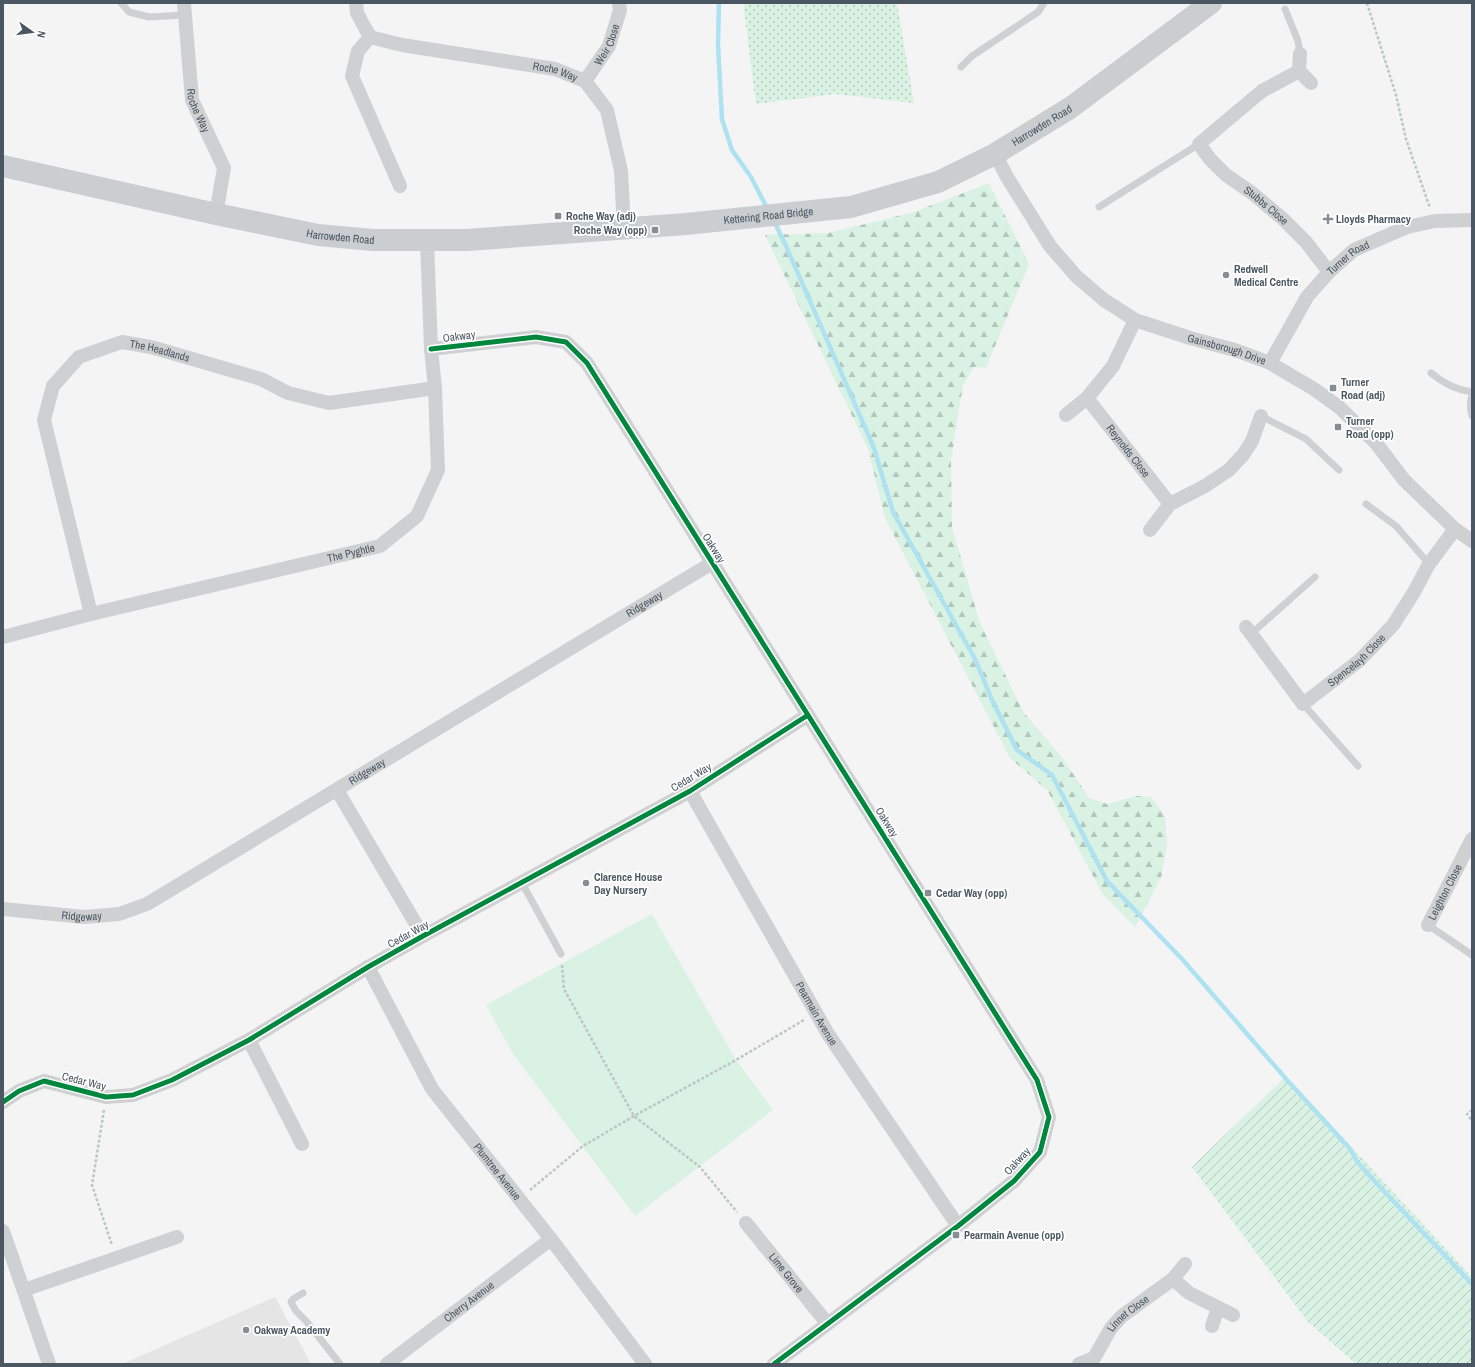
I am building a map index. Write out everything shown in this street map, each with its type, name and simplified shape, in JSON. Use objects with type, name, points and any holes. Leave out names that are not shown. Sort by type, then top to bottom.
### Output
[{"type":"main road","name":"Harrowden Road","points":[[851,207],[938,182],[995,154],[1070,108],[1211,3]]},
{"type":"main road","name":"Harrowden Road","points":[[3,166],[216,214],[318,235],[373,240],[467,240],[686,224]]},
{"type":"main road","name":"Kettering Road Bridge","points":[[686,224],[851,207]]},
{"type":"street","points":[[356,3],[357,12],[370,37],[358,51],[352,76],[400,186]]},
{"type":"street","name":"Weir Close","points":[[585,82],[609,46],[620,10],[620,3]]},
{"type":"street","name":"Roche Way","points":[[185,9],[192,100],[224,168],[216,214]]},
{"type":"street","name":"Roche Way","points":[[370,37],[402,45],[555,69],[585,82],[607,110],[621,171],[624,229]]},
{"type":"street","points":[[1300,54],[1299,71],[1311,83]]},
{"type":"street","points":[[1199,144],[1262,91],[1299,71]]},
{"type":"street","name":"Stubbs Close","points":[[1199,144],[1210,159],[1226,175],[1252,193],[1283,219],[1306,242],[1329,272]]},
{"type":"street","name":"Gainsborough Drive","points":[[995,154],[1007,177],[1050,246],[1076,276],[1098,296],[1135,320],[1190,338],[1235,350],[1270,363],[1314,389],[1339,407],[1376,443],[1404,480],[1455,529],[1472,541]]},
{"type":"street","name":"Turner Road","points":[[1270,363],[1307,297],[1329,272],[1354,250],[1407,227],[1435,222],[1472,220]]},
{"type":"street","name":"The Pyghtle","points":[[3,637],[91,614],[380,546],[417,516],[438,470],[427,241]]},
{"type":"street","points":[[1066,415],[1087,398],[1113,366],[1135,320]]},
{"type":"street","name":"Oakway","points":[[431,349],[536,337],[566,342],[587,363],[1037,1080],[1049,1117],[1040,1152],[1014,1180],[958,1226],[774,1364]]},
{"type":"street","name":"The Headlands","points":[[91,614],[44,420],[53,386],[79,357],[122,342],[151,347],[261,379],[288,393],[330,403],[435,388]]},
{"type":"street","name":"Reynolds Close","points":[[1087,398],[1170,504]]},
{"type":"street","points":[[1150,530],[1170,504],[1205,486],[1229,470],[1244,455],[1252,441],[1261,416]]},
{"type":"street","name":"Spencelayh Close","points":[[1303,704],[1360,660],[1393,625],[1414,592],[1429,564],[1455,529]]},
{"type":"street","name":"Ridgeway","points":[[3,909],[84,917],[119,914],[140,907],[712,564]]},
{"type":"street","points":[[1249,630],[1303,704]]},
{"type":"street","name":"Cedar Way","points":[[3,1102],[19,1091],[44,1081],[106,1097],[133,1095],[172,1080],[249,1040],[368,967],[423,936],[690,791],[808,715]]},
{"type":"street","points":[[337,790],[423,936]]},
{"type":"street","name":"Pearmain Avenue","points":[[690,791],[828,1034],[958,1226]]},
{"type":"street","name":"Leighton Close","points":[[1428,925],[1472,839]]},
{"type":"street","name":"Plumtree Avenue","points":[[368,967],[432,1089],[551,1238],[645,1364]]},
{"type":"street","points":[[249,1040],[302,1144]]},
{"type":"street","name":"Lime Grove","points":[[746,1223],[827,1323]]},
{"type":"street","points":[[3,1231],[49,1364]]},
{"type":"street","points":[[24,1290],[177,1237]]},
{"type":"street","name":"Cherry Avenue","points":[[387,1364],[551,1238]]},
{"type":"street","name":"Linnet Close","points":[[1078,1364],[1097,1361],[1110,1328],[1122,1316],[1173,1279],[1185,1264]]},
{"type":"street","points":[[1173,1279],[1189,1293],[1233,1315]]},
{"type":"street","points":[[1212,1326],[1218,1308]]},
{"type":"lane","points":[[121,3],[129,12],[149,17],[185,9]]},
{"type":"lane","points":[[961,67],[972,56],[1038,12],[1044,3]]},
{"type":"lane","points":[[1285,10],[1298,42],[1300,54]]},
{"type":"lane","points":[[1099,207],[1199,144]]},
{"type":"lane","points":[[1431,373],[1448,385],[1461,391],[1472,392]]},
{"type":"lane","points":[[1472,396],[1470,400],[1470,410],[1472,416]]},
{"type":"lane","points":[[1261,416],[1306,439],[1339,470]]},
{"type":"lane","points":[[1366,504],[1396,526],[1429,564]]},
{"type":"lane","points":[[1249,630],[1315,577]]},
{"type":"lane","points":[[1303,704],[1358,766]]},
{"type":"lane","points":[[522,883],[562,954]]},
{"type":"lane","points":[[1428,925],[1472,955]]},
{"type":"lane","points":[[303,1293],[293,1299],[291,1302],[293,1306],[340,1364]]},
{"type":"path","points":[[1367,3],[1396,95],[1406,139],[1435,222]]},
{"type":"path","points":[[562,954],[564,989],[634,1116],[700,1167],[746,1223]]},
{"type":"path","points":[[519,1198],[583,1146],[736,1060],[816,1012]]},
{"type":"path","points":[[106,1097],[92,1185],[117,1258]]},
{"type":"path","points":[[1472,1110],[1467,1114],[1472,1121]]},
{"type":"shaded area","name":"Oakway Academy","points":[[275,1297],[311,1364],[122,1364]]},
{"type":"green space","points":[[743,3],[897,3],[914,103],[835,94],[756,104]]},
{"type":"green space","points":[[989,183],[1029,264],[986,368],[974,367],[963,385],[951,461],[952,527],[980,623],[1024,713],[1062,757],[1089,798],[1107,804],[1137,796],[1151,797],[1165,816],[1167,845],[1161,878],[1135,927],[1102,893],[1047,790],[1010,758],[885,518],[868,449],[765,235],[828,233],[914,212]]},
{"type":"green space","points":[[652,914],[736,1060],[773,1110],[635,1216],[513,1054],[486,1005]]},
{"type":"green space","points":[[1286,1076],[1472,1277],[1472,1364],[1356,1364],[1308,1322],[1192,1167]]},
{"type":"waterway","points":[[719,3],[718,45],[722,119],[732,150],[751,177],[768,210]]},
{"type":"waterway","points":[[774,221],[874,448],[893,512],[975,659],[992,700],[1017,750],[1052,775],[1107,881],[1182,959],[1287,1080],[1350,1149],[1358,1163],[1472,1284]]},
{"type":"cycle path","points":[[431,349],[536,337],[566,342],[587,363],[1037,1080],[1049,1117],[1040,1152],[1014,1181],[958,1226],[774,1364]]},
{"type":"cycle path","points":[[3,1102],[19,1091],[44,1081],[106,1097],[133,1095],[172,1080],[249,1040],[368,967],[423,936],[690,791],[808,715]]},
{"type":"place","name":"Roche Way (adj)","points":[[558,216]]},
{"type":"place","name":"Lloyds Pharmacy","points":[[1328,219]]},
{"type":"place","name":"Roche Way (opp)","points":[[655,230]]},
{"type":"place","name":"Redwell Medical Centre","points":[[1226,275]]},
{"type":"place","name":"Turner Road (adj)","points":[[1333,388]]},
{"type":"place","name":"Turner Road (opp)","points":[[1338,427]]},
{"type":"place","name":"Clarence House Day Nursery","points":[[586,883]]},
{"type":"place","name":"Cedar Way (opp)","points":[[928,893]]},
{"type":"place","name":"Pearmain Avenue (opp)","points":[[956,1235]]},
{"type":"place","name":"Oakway Academy","points":[[246,1330]]}]
